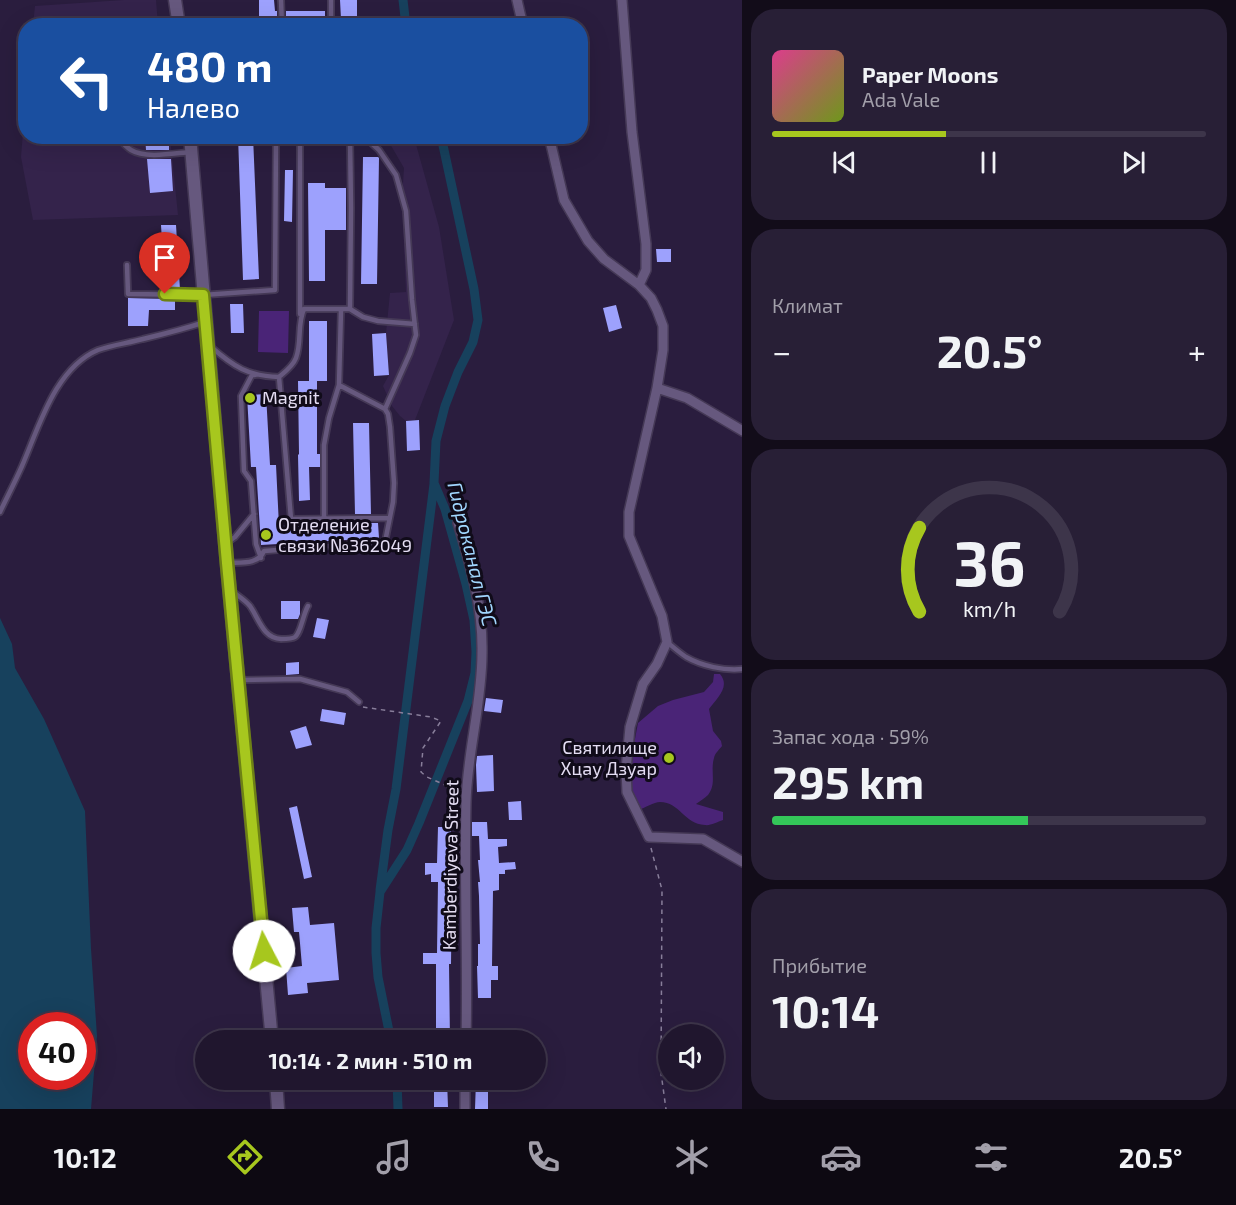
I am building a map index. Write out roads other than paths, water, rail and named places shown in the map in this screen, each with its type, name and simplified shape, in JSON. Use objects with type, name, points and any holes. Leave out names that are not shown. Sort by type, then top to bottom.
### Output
[{"type":"street","points":[[175,0],[177,18]]},
{"type":"street","points":[[517,0],[521,18]]},
{"type":"street","points":[[622,0],[632,132],[645,244],[646,270],[639,285]]},
{"type":"street","points":[[190,144],[229,590],[271,1030]]},
{"type":"street","points":[[551,144],[564,200],[588,241],[604,259],[639,285],[651,298],[663,326],[663,350],[657,388],[629,512],[629,536],[662,616],[667,642],[657,664],[643,684],[630,727],[626,770],[627,792],[648,837],[703,839],[742,862]]},
{"type":"street","points":[[657,388],[687,398],[742,431]]},
{"type":"street","name":"Kamberdiyeva Street","points":[[458,524],[473,575],[481,619],[483,654],[466,800],[466,1030]]},
{"type":"street","points":[[277,1090],[279,1109]]},
{"type":"street","points":[[465,1090],[465,1109]]},
{"type":"lane","points":[[281,0],[282,18]]},
{"type":"lane","points":[[331,0],[331,18]]},
{"type":"lane","points":[[124,144],[130,150],[140,154],[191,152]]},
{"type":"lane","points":[[127,265],[128,294],[203,295],[275,290],[276,144]]},
{"type":"lane","points":[[207,344],[227,361],[255,375],[279,377],[296,359],[300,316],[300,144]]},
{"type":"lane","points":[[350,144],[351,309]]},
{"type":"lane","points":[[372,144],[387,160],[396,175],[406,211],[416,335],[386,410]]},
{"type":"lane","points":[[300,316],[304,309],[351,309],[378,321],[415,324]]},
{"type":"lane","points":[[324,519],[324,445],[339,385],[342,310]]},
{"type":"lane","points":[[0,512],[34,433],[60,384],[82,359],[98,351],[206,322]]},
{"type":"lane","points":[[255,375],[252,375],[241,396],[244,471],[252,481],[256,544],[261,558]]},
{"type":"lane","points":[[279,377],[291,519],[389,518]]},
{"type":"lane","points":[[227,563],[256,561],[261,558],[264,551],[385,542],[393,502],[394,483],[388,414],[386,410],[339,385]]},
{"type":"lane","points":[[225,543],[235,537],[254,514]]},
{"type":"lane","points":[[229,590],[244,600],[270,637],[278,639],[295,637],[308,606]]},
{"type":"lane","points":[[667,642],[687,657],[708,665],[733,670],[742,669]]},
{"type":"lane","points":[[238,680],[300,679],[347,692],[359,702]]},
{"type":"water","points":[[0,618],[12,644],[15,668],[44,719],[85,811],[95,1012],[18,1012],[18,1090],[93,1090],[91,1109],[0,1109]]},
{"type":"waterway","name":"Гидроканал ГЭС","points":[[403,0],[405,18]]},
{"type":"waterway","name":"Гидроканал ГЭС","points":[[389,1030],[378,977],[376,953],[380,892],[407,850],[419,823],[468,701],[475,673],[474,620],[445,509],[434,483],[436,441],[445,406],[473,342],[478,320],[474,289],[443,144]]},
{"type":"waterway","points":[[380,890],[396,789],[434,484]]},
{"type":"waterway","name":"Гидроканал ГЭС","points":[[397,1090],[398,1109]]},
{"type":"place","name":"Magnit","points":[[250,398]]},
{"type":"place","name":"Отделение связи №362049","points":[[266,535]]},
{"type":"place","name":"Святилище Хцау Дзуар","points":[[669,758]]}]
